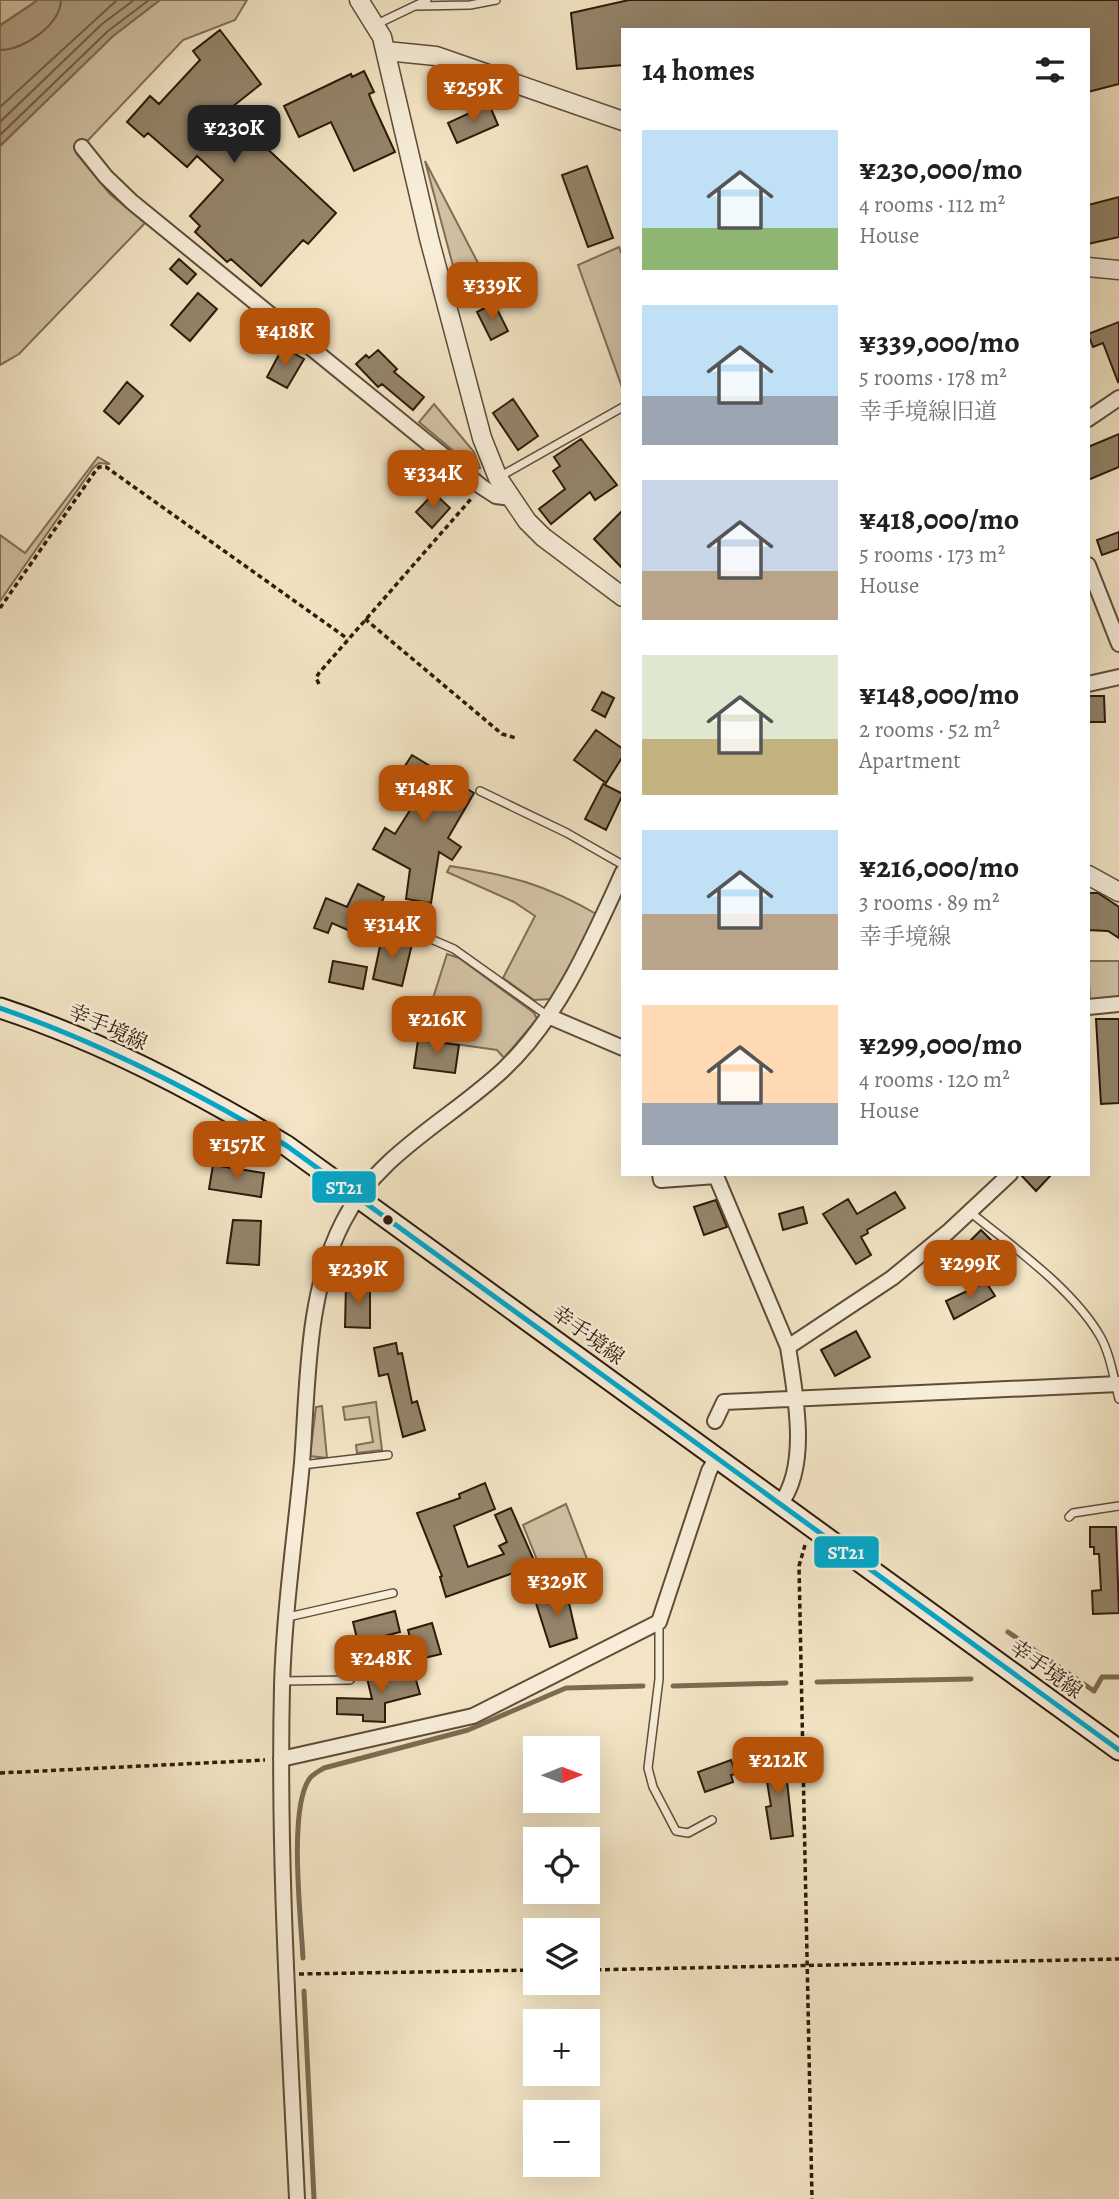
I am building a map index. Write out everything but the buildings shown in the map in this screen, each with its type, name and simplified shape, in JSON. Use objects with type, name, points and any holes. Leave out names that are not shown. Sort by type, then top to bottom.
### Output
[{"type":"main road","name":"幸手境線","points":[[0,1008],[71,1034],[174,1082],[287,1146],[1119,1750]]},
{"type":"street","points":[[359,0],[377,24],[386,51],[433,251],[482,439],[498,478],[542,537],[621,596]]},
{"type":"street","points":[[386,51],[436,56],[621,120]]},
{"type":"street","points":[[82,147],[106,177],[132,202],[482,487],[496,496],[511,498]]},
{"type":"street","points":[[1090,267],[1119,270]]},
{"type":"street","points":[[1090,418],[1119,398]]},
{"type":"street","points":[[1090,570],[1119,644]]},
{"type":"street","points":[[1090,684],[1119,677]]},
{"type":"street","points":[[297,2199],[287,1975],[281,1759],[282,1681],[314,1320],[328,1261],[343,1221],[359,1197],[405,1146],[458,1109],[507,1066],[548,1016],[621,876]]},
{"type":"street","points":[[1090,876],[1119,892]]},
{"type":"street","points":[[1090,1007],[1119,1004]]},
{"type":"street","points":[[548,1016],[621,1047]]},
{"type":"street","points":[[660,1176],[661,1180],[716,1176],[788,1347],[795,1398],[795,1480],[780,1504]]},
{"type":"street","points":[[788,1347],[892,1278],[1008,1176]]},
{"type":"street","points":[[715,1421],[724,1402],[1118,1389]]},
{"type":"street","points":[[281,1759],[473,1716],[659,1622],[709,1471],[717,1457]]},
{"type":"lane","points":[[377,24],[427,0]]},
{"type":"lane","points":[[416,6],[470,5],[496,0]]},
{"type":"lane","points":[[498,478],[621,408]]},
{"type":"lane","points":[[480,791],[567,833],[621,864]]},
{"type":"lane","points":[[385,919],[454,949],[548,1016]]},
{"type":"lane","points":[[970,1212],[1032,1262],[1081,1311],[1101,1338],[1118,1389]]},
{"type":"lane","points":[[301,1465],[388,1455]]},
{"type":"lane","points":[[1069,1517],[1073,1513],[1119,1506]]},
{"type":"lane","points":[[288,1617],[393,1593]]},
{"type":"lane","points":[[659,1622],[659,1679],[648,1768],[650,1778],[676,1831],[688,1833],[712,1820]]},
{"type":"lane","points":[[282,1681],[350,1680]]},
{"type":"path","points":[[0,608],[94,473],[99,467],[106,467],[348,639]]},
{"type":"path","points":[[319,684],[316,678],[319,673],[482,487]]},
{"type":"path","points":[[365,619],[502,734],[516,738]]},
{"type":"path","points":[[812,2199],[799,1566],[800,1555],[814,1530]]},
{"type":"path","points":[[0,1773],[281,1759]]},
{"type":"path","points":[[600,1970],[1119,1959]]},
{"type":"path","points":[[287,1975],[523,1970]]},
{"type":"shaded area","points":[[0,0],[38,0],[0,25]]},
{"type":"shaded area","points":[[160,0],[247,0],[235,20],[183,40],[76,153],[110,194],[145,223],[19,354],[0,365],[0,146],[113,36]]},
{"type":"shaded area","points":[[425,161],[478,263],[456,277]]},
{"type":"shaded area","points":[[619,247],[621,252],[621,384],[578,265]]},
{"type":"shaded area","points":[[434,404],[474,452],[480,468],[475,469],[419,422]]},
{"type":"shaded area","points":[[98,457],[110,464],[99,463],[93,468],[0,601],[0,535],[25,553]]},
{"type":"shaded area","points":[[450,866],[526,882],[598,915],[551,999],[534,1000],[503,978],[535,916],[514,902],[447,872]]},
{"type":"shaded area","points":[[447,954],[459,958],[534,1013],[537,1019],[504,1058],[497,1050],[420,1039]]},
{"type":"shaded area","points":[[1090,961],[1119,961],[1119,998],[1090,1000]]},
{"type":"shaded area","points":[[376,1402],[382,1450],[357,1453],[356,1445],[373,1442],[369,1417],[345,1420],[343,1407]]},
{"type":"shaded area","points":[[322,1406],[327,1458],[310,1456],[316,1407]]},
{"type":"shaded area","points":[[566,1504],[587,1559],[542,1572],[523,1525]]},
{"type":"water","points":[[38,0],[160,0],[113,36],[0,146],[0,26]]},
{"type":"waterway","points":[[1008,1632],[1094,1691],[1102,1677],[1119,1677]]},
{"type":"waterway","points":[[817,1682],[971,1679]]},
{"type":"waterway","points":[[673,1686],[786,1683]]},
{"type":"waterway","points":[[303,1958],[298,1864],[299,1813],[303,1792],[313,1775],[324,1768],[468,1730],[566,1688],[643,1686]]},
{"type":"waterway","points":[[304,1991],[314,2199]]},
{"type":"transit line","name":"ST21","points":[[0,1008],[75,1037],[147,1070],[218,1106],[287,1146],[1119,1750]]}]
